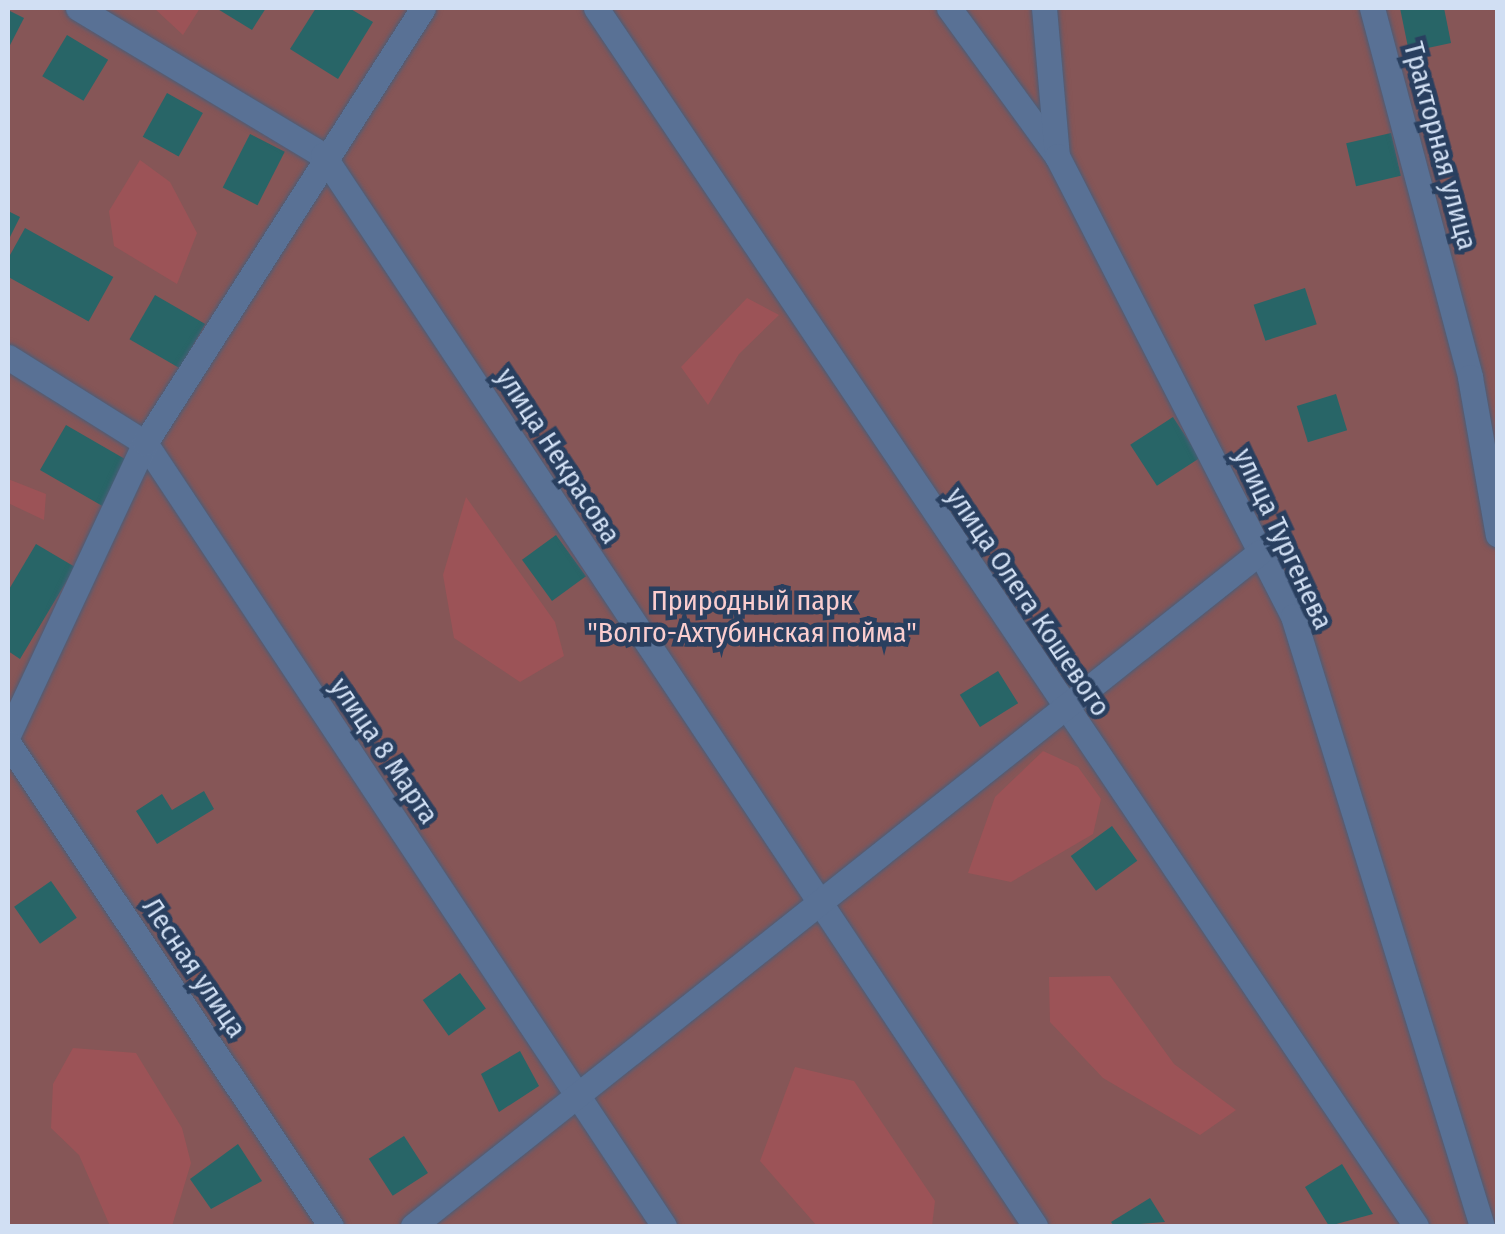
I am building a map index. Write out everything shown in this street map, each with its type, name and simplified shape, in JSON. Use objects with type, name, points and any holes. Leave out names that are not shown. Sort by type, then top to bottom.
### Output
[{"type":"street","name":"улица Некрасова","points":[[78,8],[323,155],[1035,1226]]},
{"type":"street","points":[[8,735],[144,443],[323,155],[423,8]]},
{"type":"street","name":"улица Олега Кошевого","points":[[596,8],[1064,710],[1416,1226]]},
{"type":"street","points":[[949,8],[1057,156]]},
{"type":"street","name":"улица Тургенева","points":[[1044,8],[1057,156],[1293,616],[1482,1226]]},
{"type":"street","name":"Тракторная улица","points":[[1372,8],[1470,377],[1498,535]]},
{"type":"street","name":"улица 8 Марта","points":[[8,357],[144,443],[664,1226]]},
{"type":"street","points":[[413,1226],[578,1099],[1260,552]]},
{"type":"street","name":"Лесная улица","points":[[8,743],[331,1226]]},
{"type":"green space","name":"Природный парк \"Волго-Ахтубинская пойма\"","points":[[8,8],[1497,8],[1497,1226],[8,1226]]},
{"type":"shaded area","points":[[154,8],[200,8],[183,35]]},
{"type":"shaded area","points":[[140,160],[170,182],[197,233],[177,284],[114,246],[109,211]]},
{"type":"shaded area","points":[[747,298],[779,315],[739,354],[708,405],[681,367]]},
{"type":"shaded area","points":[[8,479],[46,494],[44,520],[8,503]]},
{"type":"shaded area","points":[[466,497],[555,622],[564,656],[520,682],[454,638],[443,575]]},
{"type":"shaded area","points":[[1043,751],[1078,767],[1101,799],[1093,834],[1011,882],[968,873],[995,797]]},
{"type":"shaded area","points":[[1110,976],[1174,1064],[1236,1110],[1200,1135],[1103,1078],[1050,1022],[1049,977]]},
{"type":"shaded area","points":[[73,1048],[136,1053],[182,1128],[191,1163],[172,1226],[110,1226],[79,1155],[51,1128],[53,1084]]},
{"type":"shaded area","points":[[795,1067],[854,1081],[935,1201],[932,1226],[817,1226],[760,1161]]},
{"type":"building","points":[[216,8],[266,8],[252,30]]},
{"type":"building","points":[[316,8],[349,8],[373,22],[338,79],[290,49]]},
{"type":"building","points":[[1400,8],[1444,8],[1451,43],[1409,52]]},
{"type":"building","points":[[8,10],[24,18],[8,49]]},
{"type":"building","points":[[67,35],[108,60],[83,101],[42,76]]},
{"type":"building","points":[[167,93],[203,113],[179,157],[143,137]]},
{"type":"building","points":[[1391,133],[1401,176],[1356,186],[1346,143]]},
{"type":"building","points":[[250,134],[285,152],[258,205],[223,187]]},
{"type":"building","points":[[8,211],[20,217],[8,241]]},
{"type":"building","points":[[25,228],[113,277],[89,322],[8,277],[8,259]]},
{"type":"building","points":[[1305,288],[1317,324],[1265,341],[1254,305]]},
{"type":"building","points":[[155,295],[205,324],[180,368],[130,339]]},
{"type":"building","points":[[1336,394],[1347,430],[1308,442],[1297,406]]},
{"type":"building","points":[[1173,417],[1200,458],[1157,486],[1130,445]]},
{"type":"building","points":[[66,425],[131,462],[105,508],[40,470]]},
{"type":"building","points":[[556,535],[586,576],[552,601],[522,560]]},
{"type":"building","points":[[36,544],[75,567],[20,659],[8,651],[8,591]]},
{"type":"building","points":[[998,671],[1018,703],[980,727],[960,695]]},
{"type":"building","points":[[204,791],[214,809],[157,844],[136,811],[162,794],[172,810]]},
{"type":"building","points":[[1112,826],[1137,861],[1096,891],[1071,856]]},
{"type":"building","points":[[51,881],[77,918],[40,944],[14,907]]},
{"type":"building","points":[[460,973],[486,1009],[449,1036],[423,1000]]},
{"type":"building","points":[[520,1051],[539,1086],[499,1112],[481,1074]]},
{"type":"building","points":[[404,1136],[428,1173],[393,1196],[369,1159]]},
{"type":"building","points":[[238,1144],[262,1181],[211,1209],[190,1179]]},
{"type":"building","points":[[1342,1164],[1373,1214],[1329,1226],[1305,1187]]},
{"type":"building","points":[[1150,1198],[1165,1222],[1114,1226],[1111,1222]]}]
